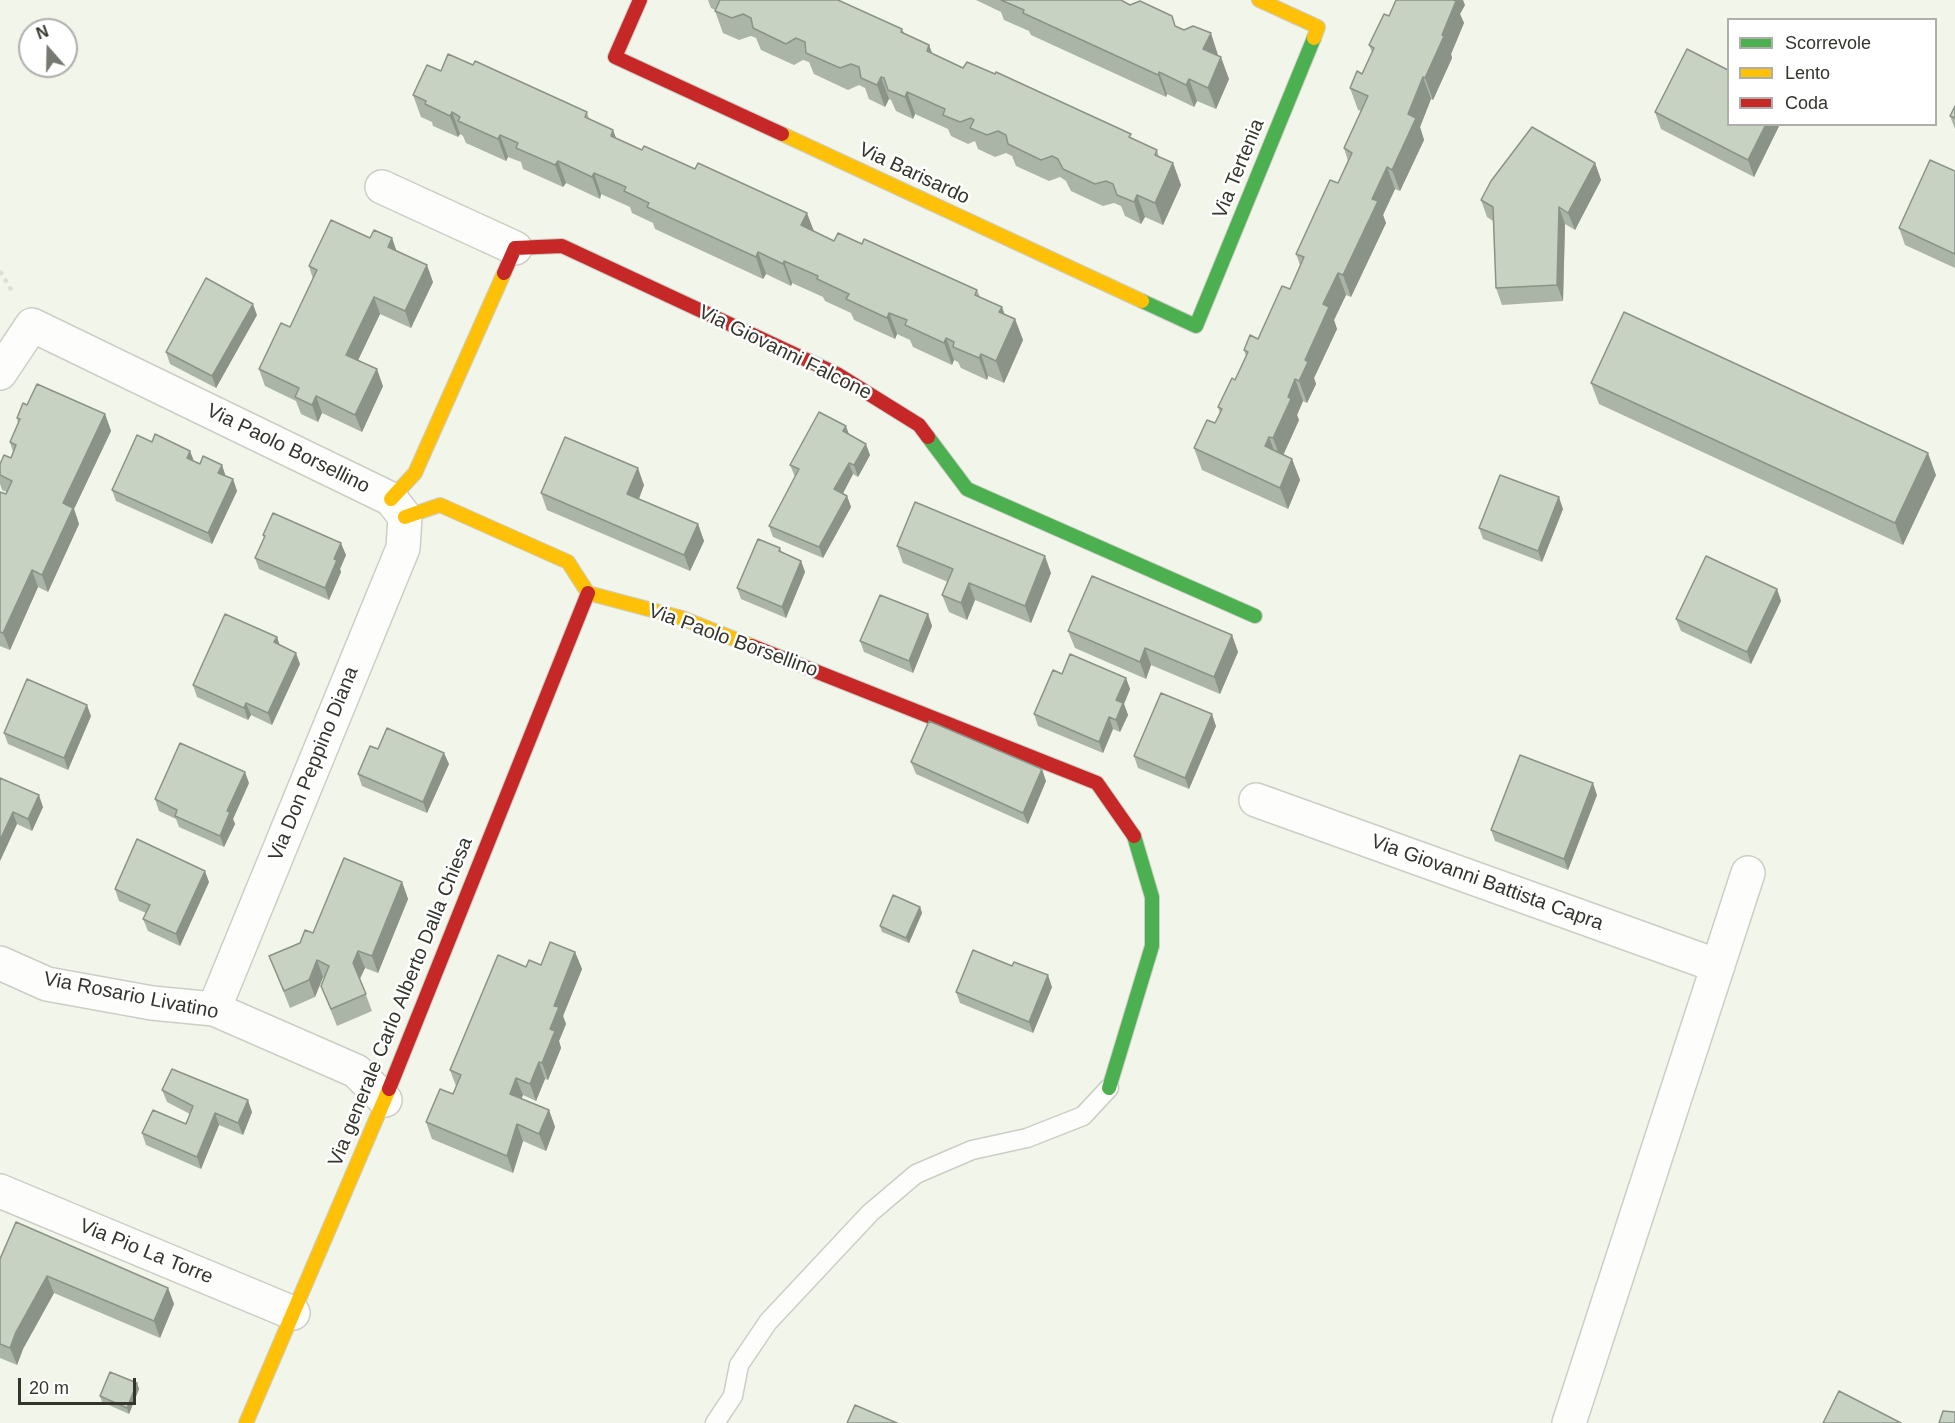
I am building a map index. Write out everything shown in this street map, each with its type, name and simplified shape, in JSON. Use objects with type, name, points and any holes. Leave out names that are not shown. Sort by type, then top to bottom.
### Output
[{"type":"street","name":"Via Barisardo","points":[[640,0],[615,57],[1196,326]]},
{"type":"street","name":"Via Tertenia","points":[[1196,326],[1318,27],[1259,0]]},
{"type":"street","name":"Via Giovanni Falcone","points":[[382,187],[515,248],[562,246],[837,375],[919,425],[967,489],[1255,616]]},
{"type":"street","points":[[515,248],[398,508],[440,505],[568,562],[588,593]]},
{"type":"street","name":"Via Paolo Borsellino","points":[[0,372],[32,325],[398,508]]},
{"type":"street","name":"Via Don Peppino Diana","points":[[214,1009],[403,548],[398,508]]},
{"type":"street","name":"Via Paolo Borsellino","points":[[588,593],[682,618],[1097,783],[1136,840],[1152,897],[1152,946],[1109,1088]]},
{"type":"street","name":"Via generale Carlo Alberto Dalla Chiesa","points":[[246,1423],[385,1100],[588,593]]},
{"type":"street","name":"Via Giovanni Battista Capra","points":[[1256,800],[1718,966]]},
{"type":"street","points":[[1569,1423],[1748,873]]},
{"type":"street","name":"Via Rosario Livatino","points":[[0,963],[47,984],[152,1003],[214,1009],[356,1071],[385,1100]]},
{"type":"street","name":"Via Pio La Torre","points":[[0,1191],[293,1312]]},
{"type":"lane","points":[[715,1423],[733,1396],[739,1365],[768,1322],[870,1213],[916,1174],[972,1150],[1026,1138],[1083,1116],[1109,1088]]},
{"type":"building","points":[[720,0],[838,0],[902,29],[901,32],[929,45],[927,51],[963,68],[967,62],[995,74],[996,72],[1131,134],[1129,137],[1157,150],[1155,155],[1173,163],[1155,203],[1137,195],[1134,202],[1117,195],[1113,184],[1106,181],[1095,184],[1063,169],[1058,159],[1052,156],[1041,160],[1008,144],[1006,135],[998,131],[987,135],[970,128],[974,120],[971,118],[960,122],[943,115],[945,109],[907,92],[905,97],[888,90],[884,78],[881,77],[877,85],[861,78],[859,67],[851,64],[840,68],[806,53],[805,42],[796,38],[786,44],[753,28],[751,18],[743,14],[732,18],[715,11]]},
{"type":"building","points":[[1001,0],[1121,0],[1130,5],[1140,1],[1172,16],[1175,26],[1184,30],[1193,26],[1211,33],[1203,49],[1221,57],[1208,88],[1189,79],[1186,85],[1159,72],[1158,75],[1023,13],[1024,10]]},
{"type":"building","points":[[1396,0],[1456,1],[1442,35],[1444,36],[1425,78],[1423,77],[1408,114],[1416,118],[1392,170],[1387,167],[1372,199],[1378,201],[1343,275],[1338,273],[1323,304],[1329,307],[1305,360],[1308,362],[1299,381],[1295,379],[1288,397],[1291,399],[1273,438],[1269,437],[1265,446],[1292,459],[1280,488],[1194,448],[1207,420],[1215,423],[1222,409],[1218,407],[1232,378],[1235,380],[1248,352],[1244,350],[1250,335],[1258,339],[1282,286],[1290,289],[1304,257],[1296,254],[1330,180],[1338,183],[1352,153],[1344,148],[1368,96],[1350,88],[1357,71],[1362,74],[1374,48],[1369,45],[1384,14],[1389,16]]},
{"type":"building","points":[[1687,49],[1727,69],[1727,126],[1765,126],[1748,160],[1655,112]]},
{"type":"building","points":[[448,54],[473,65],[475,61],[587,112],[585,117],[613,130],[611,136],[642,150],[644,146],[695,169],[698,163],[807,213],[801,225],[834,241],[838,233],[862,244],[864,239],[977,290],[975,295],[1002,307],[999,312],[1015,319],[996,361],[981,354],[979,358],[953,347],[954,342],[946,338],[944,343],[905,325],[907,320],[889,313],[887,318],[846,299],[849,294],[817,279],[818,276],[784,261],[783,264],[758,252],[756,257],[647,207],[649,203],[624,191],[626,187],[594,173],[592,177],[558,161],[555,165],[516,148],[518,143],[500,135],[498,139],[458,121],[460,117],[452,112],[450,116],[425,104],[426,101],[413,95],[427,65],[441,71]]},
{"type":"building","points":[[1955,106],[1955,118],[1950,116]]},
{"type":"building","points":[[1532,127],[1595,163],[1568,213],[1559,207],[1557,285],[1496,288],[1493,207],[1481,200],[1491,181]]},
{"type":"building","points":[[1930,160],[1955,171],[1955,254],[1899,228]]},
{"type":"building","points":[[331,220],[370,238],[374,230],[392,238],[388,247],[427,265],[405,311],[374,297],[346,355],[377,369],[355,415],[316,396],[312,405],[295,397],[299,388],[259,369],[281,323],[290,327],[317,270],[309,266]]},
{"type":"building","points":[[206,278],[253,304],[212,376],[166,352]]},
{"type":"building","points":[[1624,312],[1928,453],[1895,523],[1591,383]]},
{"type":"building","points":[[37,384],[105,414],[63,503],[73,508],[42,575],[32,570],[3,633],[0,632],[0,492],[6,494],[12,481],[0,475],[0,464],[4,455],[11,458],[16,445],[10,442],[20,419],[17,418],[23,403],[27,405]]},
{"type":"building","points":[[819,412],[846,426],[843,431],[866,444],[854,465],[849,463],[834,489],[847,496],[819,547],[769,526],[799,469],[790,465]]},
{"type":"building","points":[[155,434],[190,451],[187,458],[200,464],[203,456],[222,465],[218,473],[233,479],[208,533],[112,490],[137,435],[152,442]]},
{"type":"building","points":[[565,437],[638,468],[627,494],[698,524],[684,555],[541,493]]},
{"type":"building","points":[[1500,475],[1559,497],[1538,551],[1479,528]]},
{"type":"building","points":[[915,502],[1045,556],[1025,606],[969,583],[961,603],[942,595],[953,569],[897,546]]},
{"type":"building","points":[[273,513],[341,543],[334,559],[337,560],[325,588],[255,558]]},
{"type":"building","points":[[758,539],[780,548],[779,551],[801,561],[782,607],[737,588]]},
{"type":"building","points":[[1706,556],[1777,589],[1747,652],[1676,619]]},
{"type":"building","points":[[1092,576],[1232,635],[1214,677],[1145,648],[1140,662],[1068,631]]},
{"type":"building","points":[[880,595],[928,614],[909,661],[860,641]]},
{"type":"building","points":[[225,614],[277,637],[274,642],[296,653],[268,713],[246,703],[244,708],[193,685]]},
{"type":"building","points":[[1070,654],[1126,678],[1116,700],[1123,703],[1116,720],[1109,717],[1099,742],[1034,714],[1053,670],[1062,674]]},
{"type":"building","points":[[27,679],[87,705],[64,758],[4,733]]},
{"type":"building","points":[[1161,693],[1212,714],[1185,778],[1134,756]]},
{"type":"building","points":[[929,721],[1042,769],[1023,813],[911,762]]},
{"type":"building","points":[[387,728],[444,753],[423,802],[358,774],[370,746],[378,749]]},
{"type":"building","points":[[180,743],[245,772],[227,811],[230,812],[220,836],[175,816],[177,810],[155,799]]},
{"type":"building","points":[[1520,755],[1593,783],[1564,859],[1491,830]]},
{"type":"building","points":[[0,778],[39,795],[28,819],[13,812],[0,840]]},
{"type":"building","points":[[137,839],[205,871],[176,934],[143,919],[150,905],[115,889]]},
{"type":"building","points":[[344,858],[402,882],[372,956],[358,951],[353,963],[366,994],[331,1009],[321,986],[329,966],[317,960],[309,980],[284,991],[269,956],[300,943],[305,930],[313,933]]},
{"type":"building","points":[[893,895],[920,907],[906,938],[880,926]]},
{"type":"building","points":[[550,942],[575,952],[554,1006],[559,1007],[550,1029],[555,1031],[542,1063],[539,1062],[530,1084],[516,1078],[510,1094],[549,1110],[539,1134],[517,1124],[507,1156],[426,1122],[440,1089],[453,1094],[461,1075],[450,1070],[498,955],[526,967],[529,960],[541,965]]},
{"type":"building","points":[[973,950],[1012,966],[1014,962],[1048,975],[1029,1022],[956,992]]},
{"type":"building","points":[[172,1069],[248,1100],[238,1123],[215,1113],[197,1157],[142,1133],[153,1110],[186,1124],[193,1106],[162,1090]]},
{"type":"building","points":[[16,1222],[168,1288],[154,1321],[47,1276],[16,1332],[10,1348],[0,1344],[0,1259]]},
{"type":"building","points":[[110,1372],[137,1383],[127,1408],[100,1396]]},
{"type":"building","points":[[1839,1391],[1901,1423],[1823,1423]]},
{"type":"building","points":[[855,1405],[897,1423],[847,1423]]},
{"type":"building","points":[[1943,1411],[1955,1412],[1955,1423],[1939,1423]]},
{"type":"traffic: fast","points":[[1142,301],[1196,326],[1314,38]]},
{"type":"traffic: fast","points":[[928,437],[967,489],[1255,616]]},
{"type":"traffic: fast","points":[[1109,1088],[1152,946],[1152,897],[1134,836]]},
{"type":"traffic: slow","points":[[1259,0],[1318,27],[1314,38]]},
{"type":"traffic: slow","points":[[782,134],[1142,301]]},
{"type":"traffic: slow","points":[[391,499],[415,473],[504,273]]},
{"type":"traffic: slow","points":[[405,517],[440,505],[568,562],[588,593],[682,618],[752,646]]},
{"type":"traffic: slow","points":[[246,1423],[389,1089]]},
{"type":"traffic: jam","points":[[640,0],[615,57],[782,134]]},
{"type":"traffic: jam","points":[[504,273],[515,248],[562,246],[837,374],[919,425],[928,437]]},
{"type":"traffic: jam","points":[[389,1089],[588,593]]},
{"type":"traffic: jam","points":[[752,646],[1097,783],[1134,836]]}]
